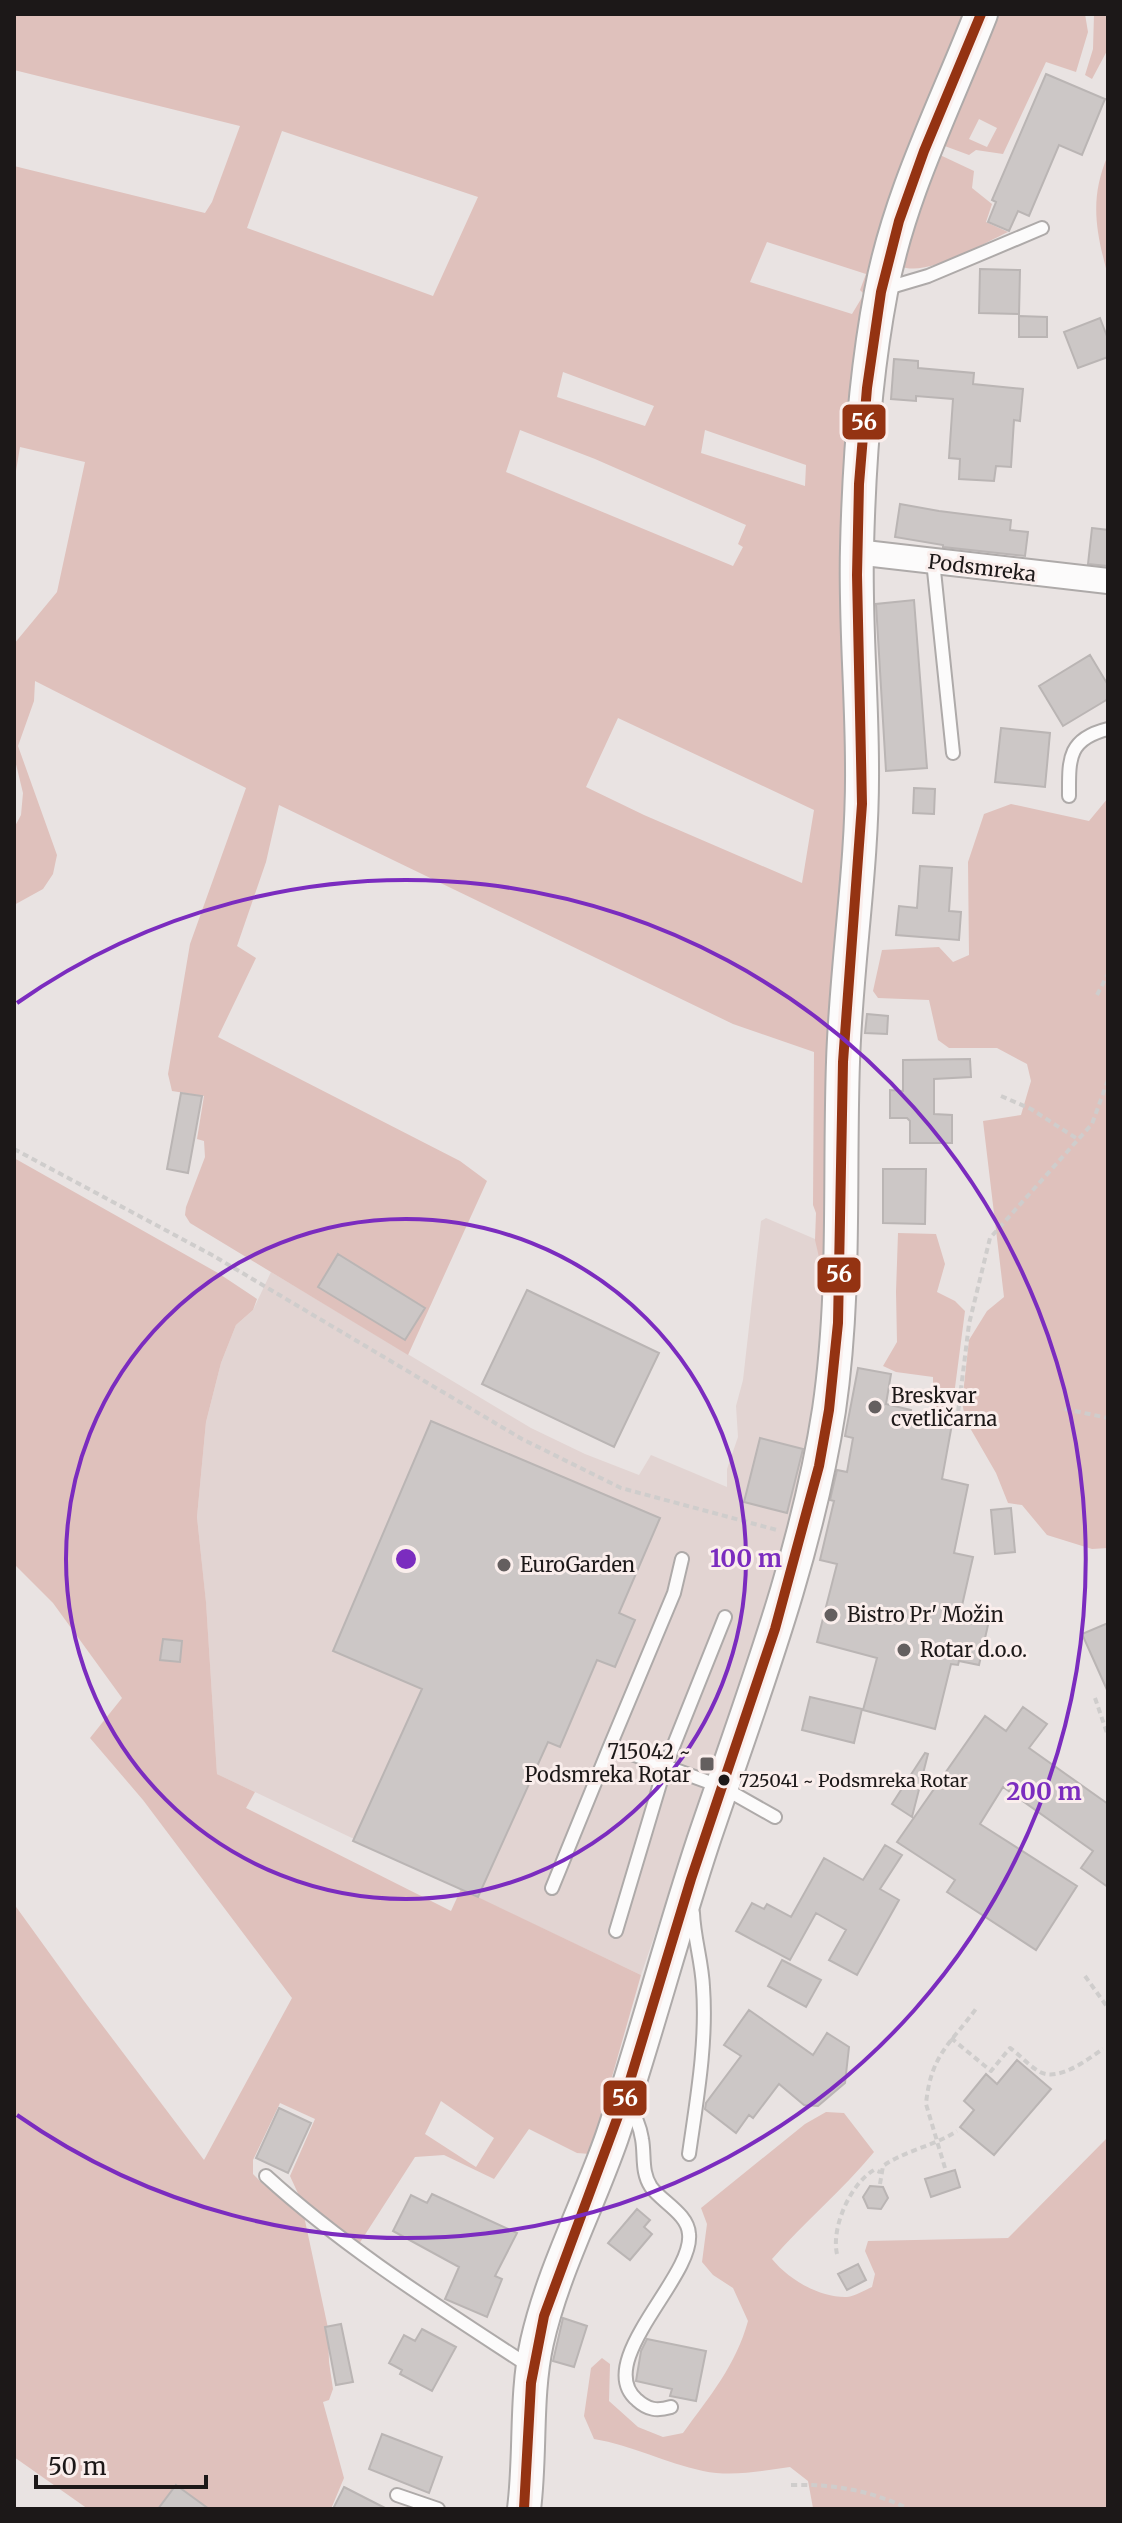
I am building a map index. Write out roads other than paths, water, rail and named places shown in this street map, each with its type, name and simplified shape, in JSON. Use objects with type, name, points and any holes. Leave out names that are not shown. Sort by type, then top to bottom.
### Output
[{"type":"street","points":[[524,2509],[532,2368],[550,2296],[625,2098],[691,1878],[776,1629],[802,1537],[829,1406],[839,1307],[843,1056],[860,849],[862,770],[856,552],[862,450],[881,290],[903,204],[981,14]]},
{"type":"street","name":"Podsmreka","points":[[856,552],[1108,581]]},
{"type":"lane","points":[[881,290],[928,276],[1042,228]]},
{"type":"lane","points":[[933,561],[953,753]]},
{"type":"lane","points":[[1069,796],[1069,760],[1075,746],[1093,733],[1108,729]]},
{"type":"lane","points":[[552,1888],[674,1593],[682,1559]]},
{"type":"lane","points":[[616,1931],[665,1767],[725,1617]]},
{"type":"lane","points":[[610,1746],[722,1787],[775,1817]]},
{"type":"lane","points":[[689,2154],[702,2069],[703,1985],[694,1938],[691,1878]]},
{"type":"lane","points":[[625,2098],[637,2118],[650,2185],[685,2221],[689,2234],[683,2261],[635,2340],[625,2378],[630,2394],[645,2406],[658,2411],[671,2407]]},
{"type":"lane","points":[[266,2176],[301,2208],[532,2368]]},
{"type":"lane","points":[[397,2495],[438,2509]]},
{"type":"place","name":"Breskvar cvetličarna","points":[[875,1407]]},
{"type":"place","name":"EuroGarden","points":[[504,1565]]},
{"type":"place","name":"Bistro Pr' Možin","points":[[831,1615]]},
{"type":"place","name":"Rotar d.o.o.","points":[[904,1650]]},
{"type":"place","name":"715042 ~ Podsmreka Rotar","points":[[707,1764]]},
{"type":"place","name":"725041 ~ Podsmreka Rotar","points":[[724,1780]]}]
